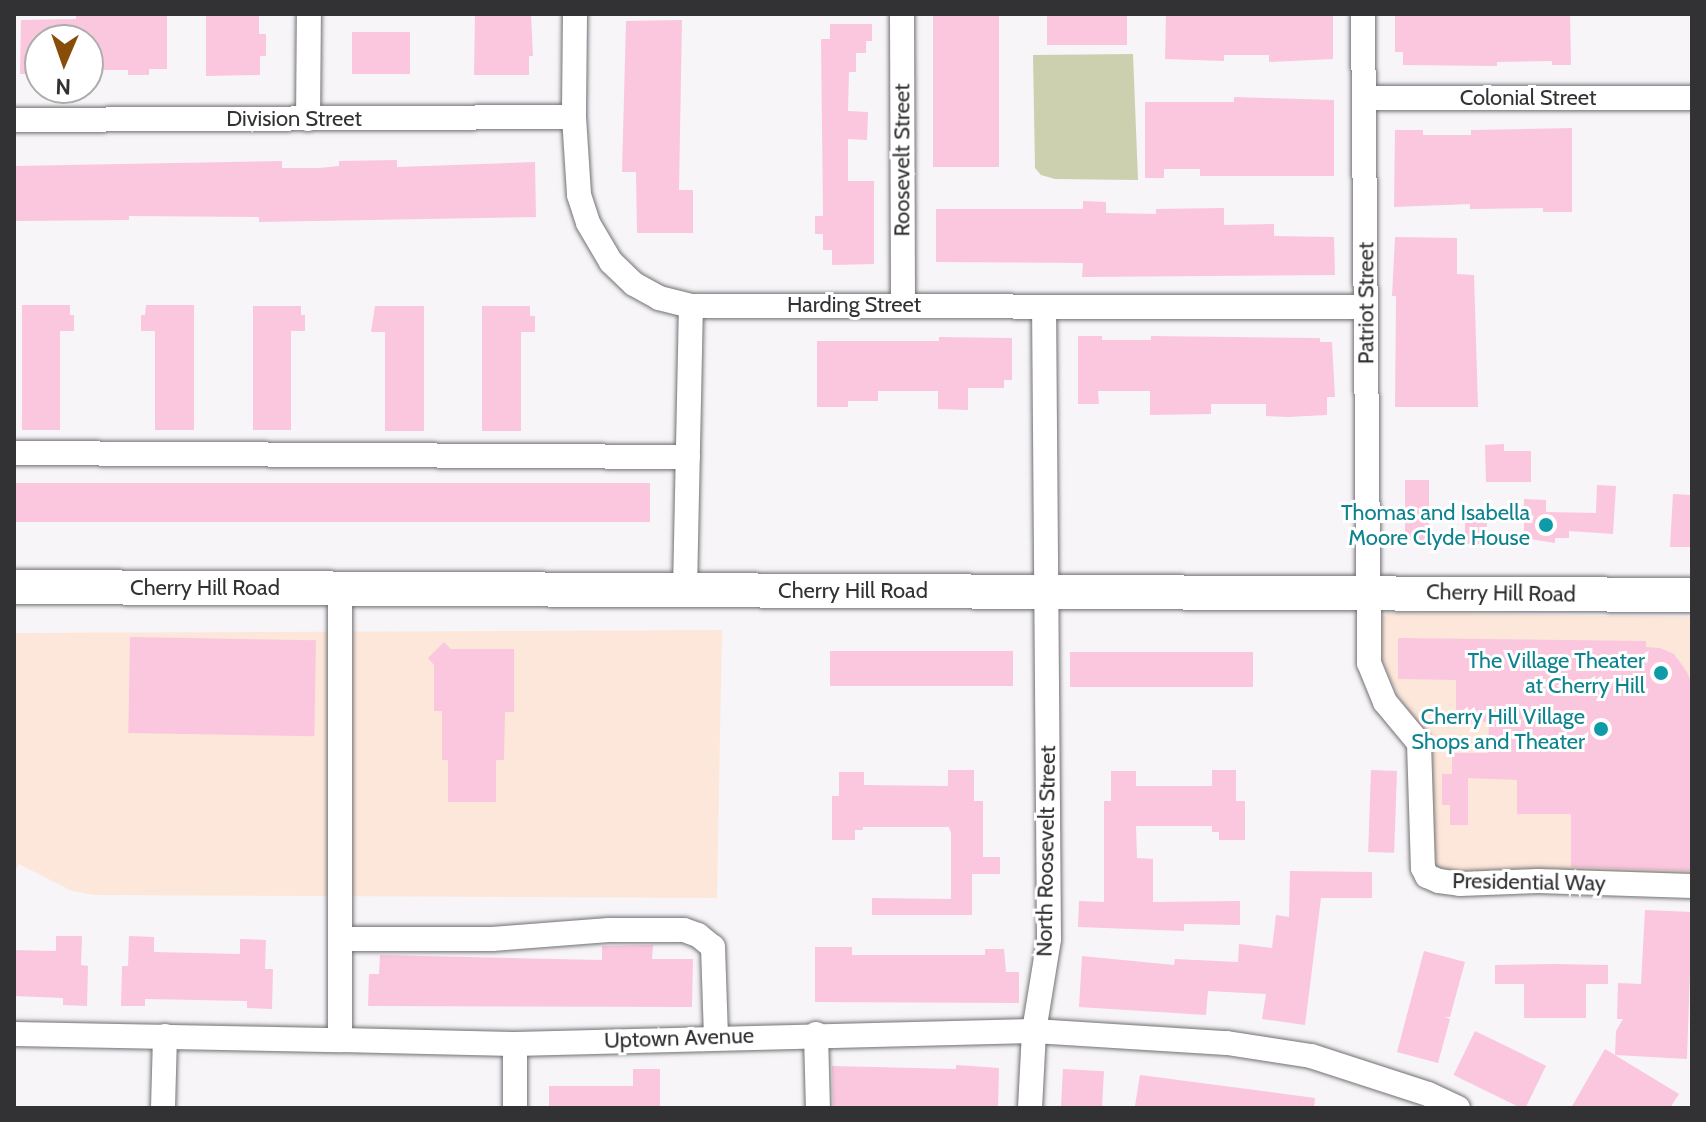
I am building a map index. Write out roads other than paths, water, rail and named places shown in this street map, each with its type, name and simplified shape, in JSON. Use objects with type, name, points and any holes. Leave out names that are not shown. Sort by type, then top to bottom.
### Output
[{"type":"main road","name":"Cherry Hill Road","points":[[14,587],[1044,593],[1369,591],[1692,595]]},
{"type":"street","points":[[308,119],[309,14]]},
{"type":"street","name":"Harding Street","points":[[575,14],[574,117],[579,195],[588,223],[611,262],[634,284],[659,298],[691,306],[1365,307]]},
{"type":"street","name":"Roosevelt Street","points":[[902,14],[903,305]]},
{"type":"street","name":"Patriot Street","points":[[1363,14],[1369,591]]},
{"type":"street","name":"Colonial Street","points":[[1365,98],[1692,98]]},
{"type":"street","name":"Division Street","points":[[14,120],[574,117]]},
{"type":"street","points":[[685,590],[691,306]]},
{"type":"street","points":[[1044,307],[1044,593]]},
{"type":"street","points":[[14,453],[688,457]]},
{"type":"street","points":[[340,588],[340,1040]]},
{"type":"street","name":"Presidential Way","points":[[1369,591],[1369,663],[1385,702],[1419,743],[1421,842],[1427,876],[1460,884],[1538,881],[1692,886]]},
{"type":"street","name":"North Roosevelt Street","points":[[1030,1108],[1034,1031],[1049,939],[1044,593]]},
{"type":"street","points":[[340,939],[492,939],[609,930],[684,930],[698,935],[713,947],[716,1037]]},
{"type":"street","name":"Uptown Avenue","points":[[14,1034],[515,1044],[816,1034],[1034,1031],[1227,1043],[1311,1056],[1402,1085],[1458,1108]]},
{"type":"street","points":[[816,1034],[818,1108]]},
{"type":"street","points":[[163,1108],[165,1036]]},
{"type":"street","points":[[515,1044],[515,1108]]},
{"type":"place","name":"Thomas and Isabella Moore Clyde House","points":[[1546,525]]},
{"type":"place","name":"The Village Theater at Cherry Hill","points":[[1661,673]]},
{"type":"place","name":"Cherry Hill Village Shops and Theater","points":[[1601,729]]}]
